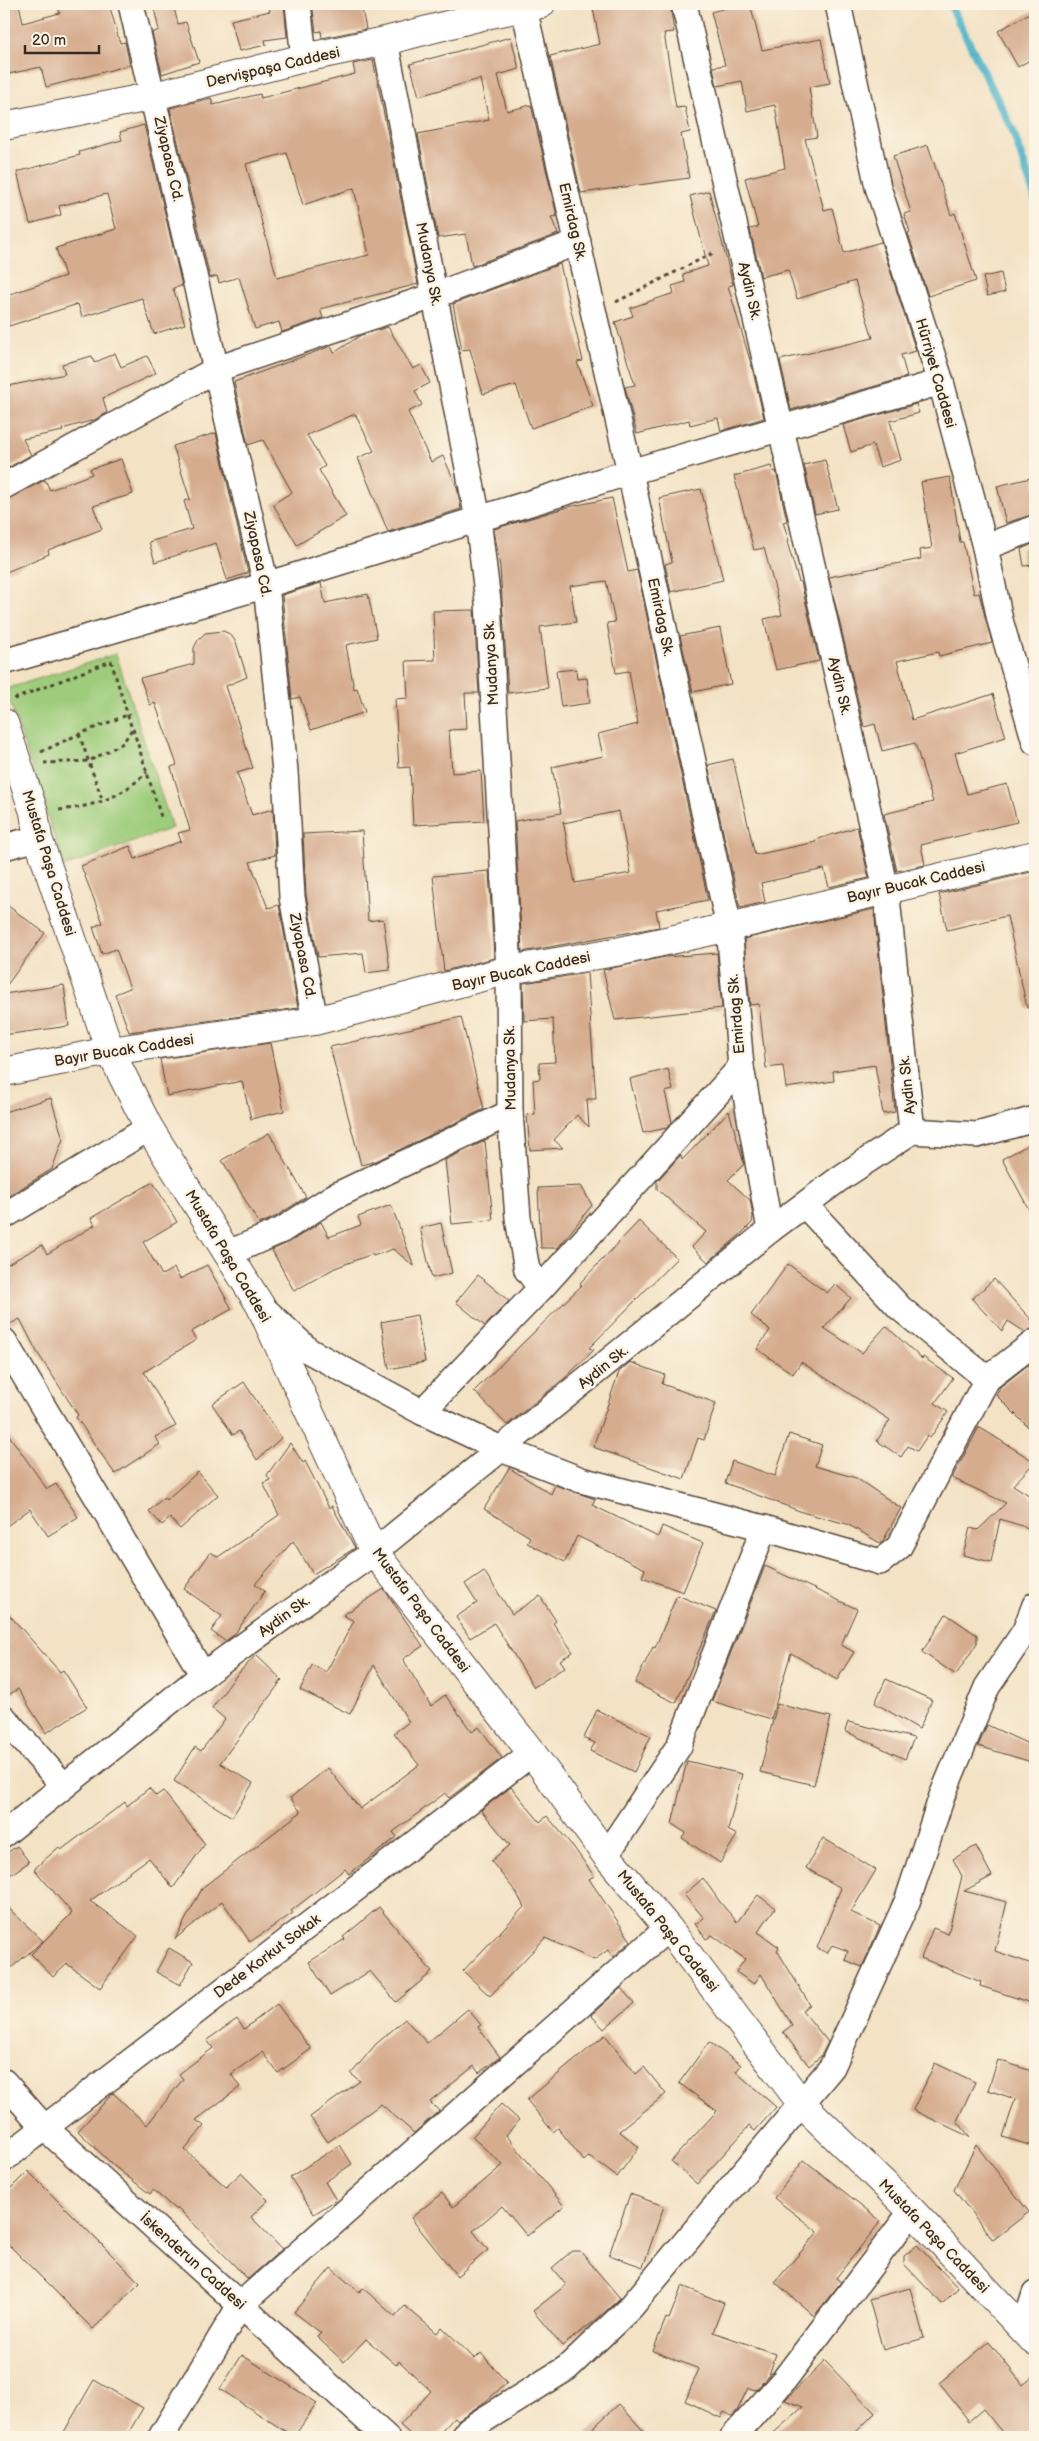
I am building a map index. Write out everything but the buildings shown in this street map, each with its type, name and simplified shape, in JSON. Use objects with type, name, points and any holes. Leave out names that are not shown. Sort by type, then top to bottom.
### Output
[{"type":"street","name":"Ziyapasa Cd.","points":[[131,4],[154,96],[266,585],[285,771],[292,897],[315,1021]]},
{"type":"street","points":[[298,4],[304,58]]},
{"type":"street","name":"Aydin Sk.","points":[[4,1834],[203,1675],[374,1552],[770,1230],[912,1130],[886,889],[684,4]]},
{"type":"street","name":"Hürriyet Caddesi","points":[[838,4],[878,187],[941,382],[985,547],[1000,620],[1035,742]]},
{"type":"street","name":"Dervişpaşa Caddesi","points":[[4,126],[154,96],[304,58],[385,41],[490,9],[533,6]]},
{"type":"street","name":"Emirdag Sk.","points":[[533,6],[593,313],[630,472],[729,927],[741,1067],[770,1230]]},
{"type":"street","name":"Mudanya Sk.","points":[[385,41],[436,295],[478,519],[488,602],[509,970],[510,1113],[519,1226],[527,1270],[541,1288]]},
{"type":"street","points":[[4,486],[217,369],[436,295],[578,242]]},
{"type":"street","points":[[4,662],[266,585],[630,472],[941,382]]},
{"type":"street","points":[[985,547],[1035,528]]},
{"type":"street","name":"Mustafa Paşa Caddesi","points":[[8,711],[18,763],[36,825],[110,1051],[149,1128],[260,1305],[374,1552],[532,1754],[606,1855],[668,1928],[802,2104],[912,2211],[1030,2336]]},
{"type":"street","points":[[4,847],[36,825]]},
{"type":"street","name":"Bayır Bucak Caddesi","points":[[4,1072],[110,1051],[315,1021],[509,970],[621,951],[1035,855]]},
{"type":"street","points":[[422,1412],[541,1288],[741,1067]]},
{"type":"street","points":[[229,1254],[282,1230],[333,1197],[510,1113]]},
{"type":"street","points":[[912,1130],[977,1135],[1035,1119]]},
{"type":"street","points":[[4,1216],[149,1128]]},
{"type":"street","points":[[805,1205],[900,1308],[986,1379]]},
{"type":"street","points":[[260,1305],[309,1351],[422,1412],[501,1449],[580,1480],[764,1528],[880,1562],[899,1547],[986,1379],[1035,1342]]},
{"type":"street","points":[[4,1341],[203,1675]]},
{"type":"street","points":[[606,1855],[679,1746],[764,1528]]},
{"type":"street","points":[[463,2437],[469,2429],[567,2368],[631,2307],[832,2067],[908,1902],[942,1796],[987,1687],[1030,1634],[1035,1605]]},
{"type":"street","points":[[4,1718],[64,1786]]},
{"type":"street","name":"Dede Korkut Sokak","points":[[4,2159],[532,1754]]},
{"type":"street","points":[[162,2437],[241,2304],[668,1928]]},
{"type":"street","name":"İskenderun Caddesi","points":[[4,2082],[44,2127],[386,2437]]},
{"type":"street","points":[[733,2437],[784,2380],[912,2211]]},
{"type":"street","points":[[1030,2336],[1035,2294]]},
{"type":"path","points":[[593,313],[738,240]]},
{"type":"path","points":[[8,711],[111,661],[130,714],[132,729],[162,820]]},
{"type":"path","points":[[18,763],[79,734],[130,714]]},
{"type":"path","points":[[18,763],[63,764],[89,761],[123,743],[132,729]]},
{"type":"path","points":[[79,734],[103,802]]},
{"type":"path","points":[[36,825],[76,808],[103,802],[129,789],[146,772]]},
{"type":"green space","points":[[116,654],[172,828],[64,867],[6,689]]},
{"type":"waterway","points":[[950,4],[1013,131],[1035,198]]}]
